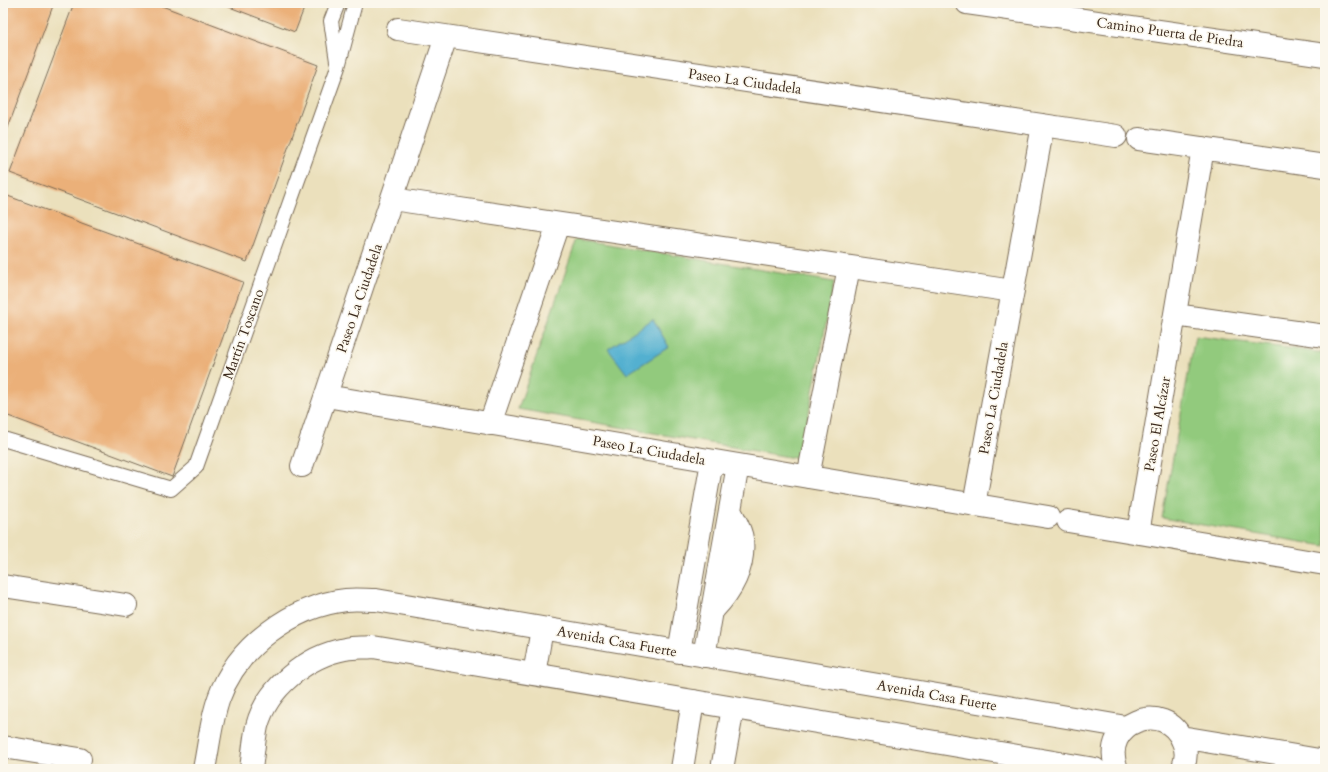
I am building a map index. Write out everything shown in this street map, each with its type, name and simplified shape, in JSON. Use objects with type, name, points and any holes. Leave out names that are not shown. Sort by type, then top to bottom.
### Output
[{"type":"street","name":"Camino Puerta de Piedra","points":[[967,3],[1325,55]]},
{"type":"street","name":"Paseo La Ciudadela","points":[[398,29],[1116,136]]},
{"type":"street","name":"Paseo La Ciudadela","points":[[302,466],[446,37]]},
{"type":"street","name":"Paseo La Ciudadela","points":[[974,505],[1043,125]]},
{"type":"street","points":[[1139,139],[1325,166]]},
{"type":"street","name":"Paseo El Alcázar","points":[[1138,532],[1203,148]]},
{"type":"street","points":[[392,199],[1013,291]]},
{"type":"street","points":[[490,424],[558,224]]},
{"type":"street","points":[[808,477],[849,267]]},
{"type":"street","points":[[1175,315],[1325,336]]},
{"type":"street","name":"Paseo La Ciudadela","points":[[326,396],[1138,532]]},
{"type":"street","points":[[679,652],[712,461]]},
{"type":"street","points":[[704,656],[738,465]]},
{"type":"street","points":[[1138,532],[1325,564]]},
{"type":"street","points":[[3,586],[126,605]]},
{"type":"street","name":"Avenida Casa Fuerte","points":[[204,769],[219,697],[232,673],[254,645],[279,625],[311,609],[346,600],[376,600],[1126,727]]},
{"type":"street","points":[[534,674],[542,629]]},
{"type":"street","points":[[251,769],[257,726],[267,703],[282,684],[298,670],[319,658],[345,649],[373,647],[1094,769]]},
{"type":"street","points":[[682,769],[693,701]]},
{"type":"street","points":[[722,769],[733,708]]},
{"type":"street","points":[[1117,769],[1114,762],[1114,749],[1118,737],[1126,727],[1145,718],[1166,722],[1175,728],[1185,746],[1186,756],[1182,769]]},
{"type":"street","points":[[1181,737],[1325,761]]},
{"type":"street","points":[[3,747],[80,759]]},
{"type":"lane","points":[[338,3],[331,21],[338,67]]},
{"type":"lane","name":"Martín Toscano","points":[[3,439],[171,489],[196,467],[338,67],[355,3]]},
{"type":"green space","points":[[577,239],[834,282],[800,459],[518,409]]},
{"type":"green space","points":[[1195,336],[1325,353],[1325,546],[1162,518]]},
{"type":"water","points":[[653,319],[669,347],[627,374],[608,349]]},
{"type":"building","points":[[3,3],[54,3],[3,141]]},
{"type":"building","points":[[74,3],[154,3],[318,65],[247,262],[10,173]]},
{"type":"building","points":[[219,3],[306,3],[295,32]]},
{"type":"building","points":[[5,195],[243,282],[172,477],[3,414],[3,201]]}]
